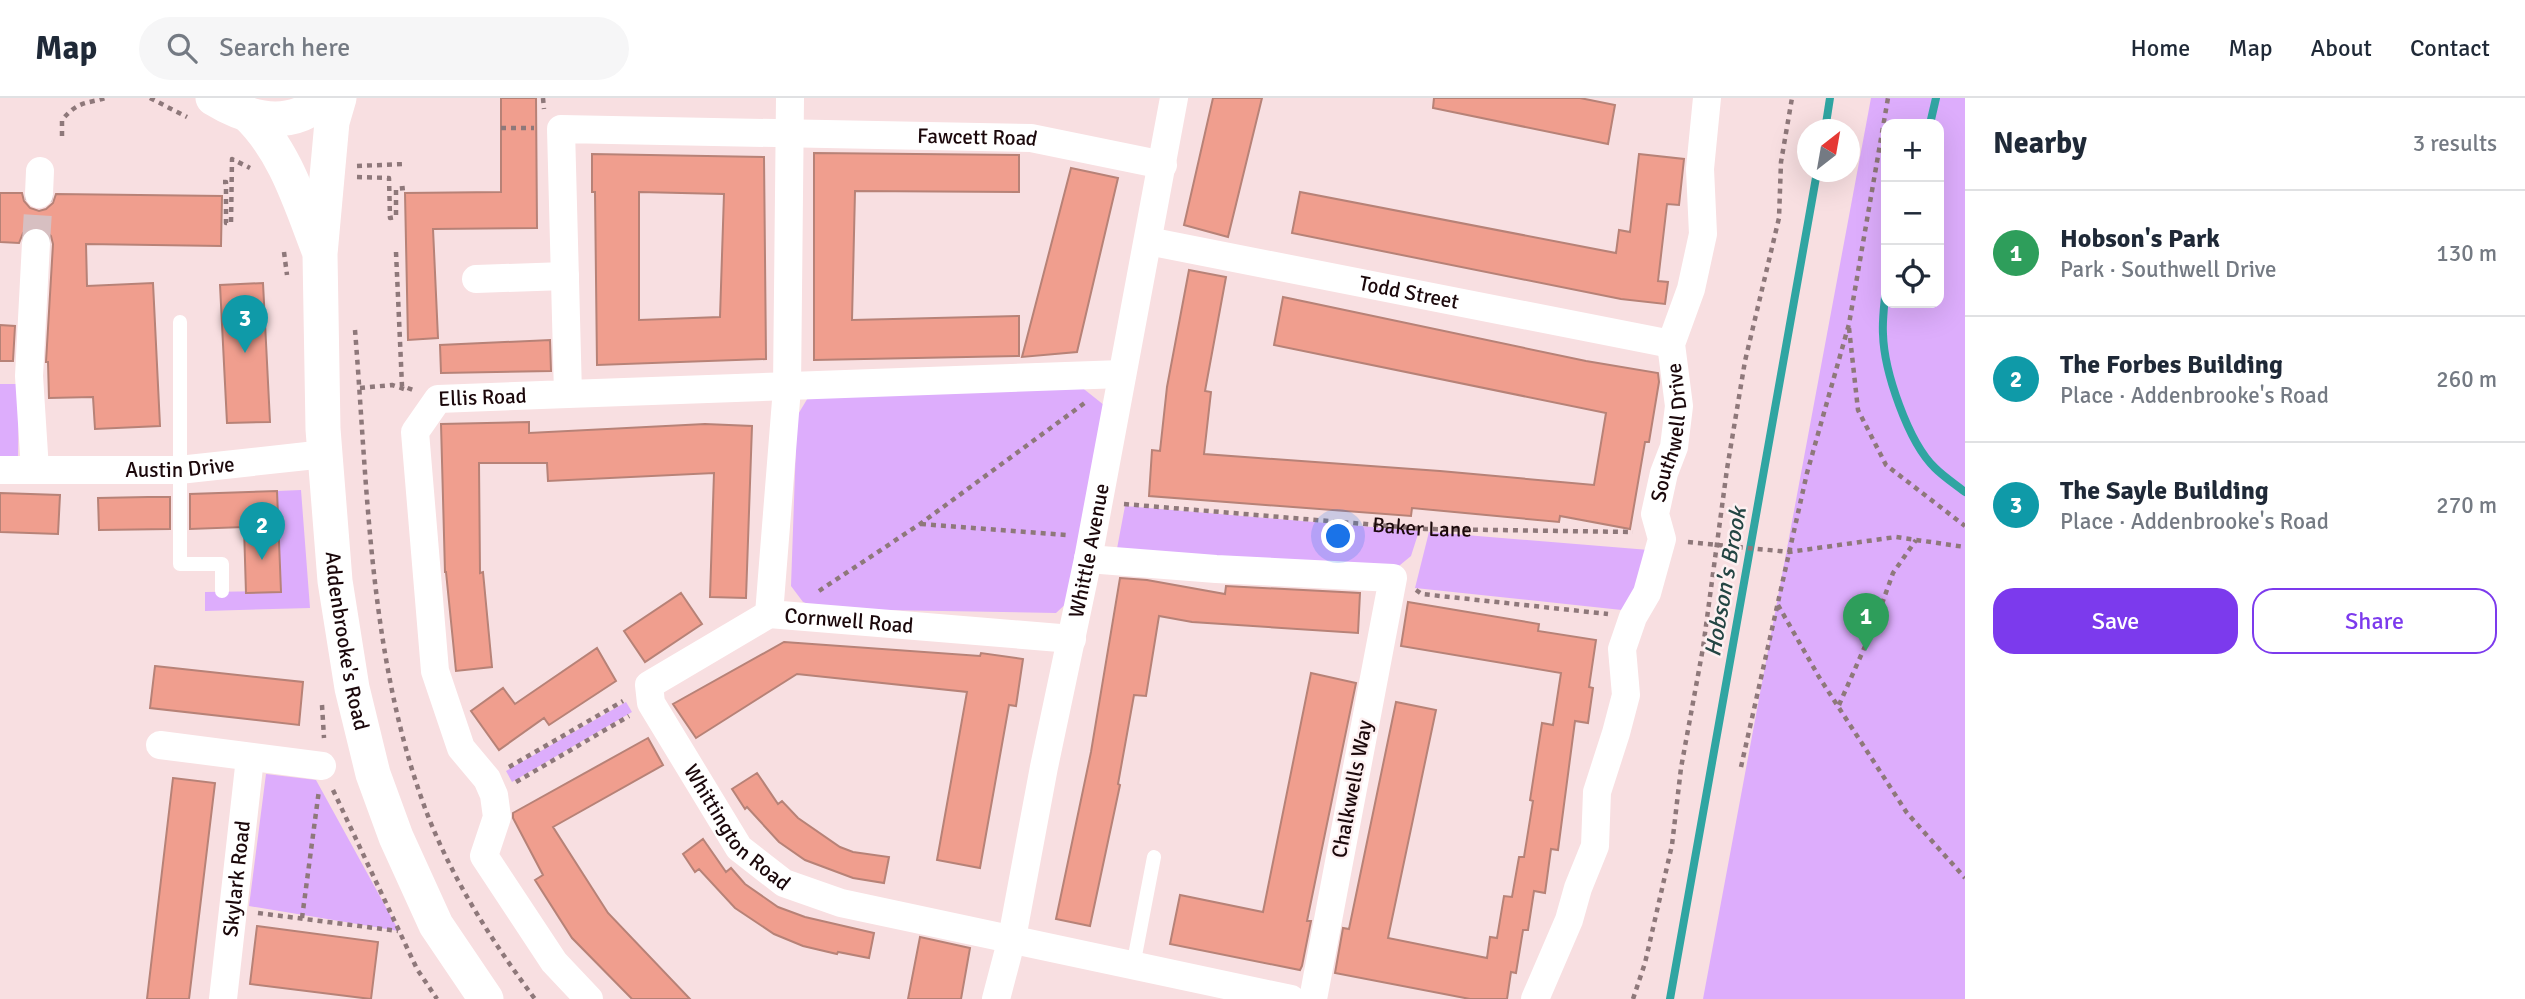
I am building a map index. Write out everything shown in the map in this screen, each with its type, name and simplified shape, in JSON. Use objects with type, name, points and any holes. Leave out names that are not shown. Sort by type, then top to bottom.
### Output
[{"type":"street","points":[[203,109],[247,114],[271,121],[298,115],[325,98]]},
{"type":"street","name":"Addenbrooke's Road","points":[[339,98],[332,122],[320,254],[325,454],[335,581],[352,688],[373,774],[396,837],[426,905],[486,999]]},
{"type":"street","name":"Cornwell Road","points":[[790,98],[787,388],[769,614],[1072,639]]},
{"type":"street","name":"Whittle Avenue","points":[[996,999],[1012,938],[1044,767],[1091,548],[1174,98]]},
{"type":"street","name":"Southwell Drive","points":[[1535,999],[1569,920],[1578,888],[1595,846],[1597,792],[1626,695],[1622,649],[1633,617],[1647,593],[1662,535],[1655,514],[1664,473],[1674,447],[1679,405],[1671,344],[1691,289],[1703,234],[1700,169],[1707,98]]},
{"type":"street","name":"Addenbrooke's Road","points":[[247,114],[262,129],[290,175],[320,254]]},
{"type":"street","points":[[790,134],[561,129],[568,394],[1122,374]]},
{"type":"street","name":"Fawcett Road","points":[[790,134],[1031,138],[1163,165]]},
{"type":"street","name":"Todd Street","points":[[1148,241],[1671,344]]},
{"type":"street","points":[[35,470],[29,376],[36,243]]},
{"type":"street","points":[[476,279],[565,276]]},
{"type":"street","name":"Ellis Road","points":[[491,787],[461,748],[435,671],[415,432],[438,399],[568,394]]},
{"type":"street","name":"Austin Drive","points":[[0,470],[179,470],[325,454]]},
{"type":"street","points":[[1091,548],[1216,569],[1393,579]]},
{"type":"street","name":"Chalkwells Way","points":[[1312,999],[1393,579]]},
{"type":"street","points":[[650,694],[769,614]]},
{"type":"street","name":"Whittington Road","points":[[650,694],[739,848],[784,883],[841,903],[1012,938]]},
{"type":"street","points":[[160,745],[322,766]]},
{"type":"street","name":"Skylark Road","points":[[223,999],[250,758]]},
{"type":"street","points":[[491,787],[497,817],[484,856],[554,962],[589,999]]},
{"type":"street","points":[[1012,938],[1291,999]]},
{"type":"lane","points":[[180,322],[180,564],[222,564],[222,591]]},
{"type":"lane","points":[[1133,966],[1154,857]]},
{"type":"path","points":[[62,136],[62,120],[71,109],[82,102],[106,98]]},
{"type":"path","points":[[150,98],[203,109]]},
{"type":"path","points":[[1633,999],[1645,963],[1672,845],[1681,768],[1701,662],[1745,361],[1779,218],[1781,162],[1792,98]]},
{"type":"path","points":[[1741,767],[1807,473],[1849,324],[1888,98]]},
{"type":"path","points":[[501,128],[545,129]]},
{"type":"path","points":[[223,182],[226,182],[226,223],[231,223],[232,159],[258,172],[251,162]]},
{"type":"path","points":[[356,166],[405,164]]},
{"type":"path","points":[[356,177],[389,178],[390,218],[396,217],[396,189],[405,188]]},
{"type":"path","points":[[284,251],[288,278]]},
{"type":"path","points":[[396,252],[402,386],[438,399]]},
{"type":"path","points":[[1849,324],[1851,364],[1858,410],[1886,465],[1963,523]]},
{"type":"path","points":[[813,595],[920,524],[1122,374]]},
{"type":"path","points":[[360,388],[392,385],[438,399]]},
{"type":"path","name":"Baker Lane","points":[[1099,502],[1425,529],[1662,535],[1774,552],[1896,537],[1965,547]]},
{"type":"path","points":[[920,524],[1091,548]]},
{"type":"path","points":[[1839,705],[1874,626],[1894,572],[1916,540]]},
{"type":"path","points":[[1393,579],[1422,594],[1633,617]]},
{"type":"path","points":[[1777,604],[1819,677],[1907,813],[1965,878]]},
{"type":"path","points":[[491,787],[650,694]]},
{"type":"path","points":[[491,787],[650,694]]},
{"type":"path","points":[[302,918],[322,766],[325,728],[321,703]]},
{"type":"path","points":[[322,766],[398,931],[417,969],[437,999]]},
{"type":"path","points":[[232,910],[398,931]]},
{"type":"shaded area","points":[[1871,98],[1965,98],[1965,999],[1703,999],[1855,182],[1860,182],[1860,157]]},
{"type":"shaded area","points":[[0,384],[19,384],[18,460],[0,460]]},
{"type":"shaded area","points":[[1080,386],[1109,409],[1070,600],[1056,613],[821,609],[803,602],[791,586],[797,416],[809,396]]},
{"type":"shaded area","points":[[301,490],[310,608],[205,611],[205,592],[281,591],[277,491]]},
{"type":"shaded area","points":[[1125,506],[1419,531],[1411,556],[1394,570],[1116,554]]},
{"type":"shaded area","points":[[1429,532],[1649,550],[1631,611],[1415,588]]},
{"type":"shaded area","points":[[626,702],[632,712],[512,782],[506,771]]},
{"type":"shaded area","points":[[266,774],[316,780],[399,931],[249,906]]},
{"type":"building","points":[[501,98],[536,98],[537,228],[433,229],[438,338],[408,340],[405,193],[501,192]]},
{"type":"building","points":[[1213,98],[1262,98],[1228,237],[1184,225]]},
{"type":"building","points":[[1434,98],[1580,98],[1615,105],[1608,144],[1433,108]]},
{"type":"building","points":[[814,153],[1019,155],[1019,192],[855,191],[852,320],[1019,316],[1019,356],[814,360]]},
{"type":"building","points":[[592,154],[764,157],[766,359],[597,365],[595,192],[592,192]],"holes":[[[639,192],[724,194],[720,317],[639,320]]]},
{"type":"building","points":[[1639,154],[1684,159],[1679,205],[1667,204],[1658,281],[1668,282],[1665,304],[1621,299],[1292,233],[1300,192],[1616,253],[1619,230],[1630,232]]},
{"type":"building","points":[[1071,168],[1118,178],[1077,352],[1022,357]]},
{"type":"building","points":[[0,193],[22,193],[30,208],[39,211],[53,203],[56,194],[222,196],[221,246],[86,244],[87,286],[153,283],[160,426],[95,429],[93,397],[49,398],[46,362],[53,244],[51,236],[36,226],[23,233],[19,243],[0,242]]},
{"type":"building","points":[[1189,270],[1226,277],[1205,391],[1211,392],[1204,454],[1594,485],[1606,413],[1274,345],[1283,297],[1586,361],[1658,373],[1659,382],[1649,442],[1645,442],[1630,529],[1560,516],[1559,522],[1412,508],[1411,516],[1149,496],[1152,450],[1160,451],[1167,387]]},
{"type":"building","points":[[263,283],[270,422],[227,423],[220,285]]},
{"type":"building","points":[[0,325],[15,326],[13,361],[0,361]]},
{"type":"building","points":[[550,340],[551,371],[441,373],[440,345]]},
{"type":"building","points":[[529,422],[529,433],[705,424],[752,426],[746,598],[710,597],[714,473],[548,481],[547,463],[479,463],[480,573],[483,572],[492,667],[456,671],[445,572],[441,424]]},
{"type":"building","points":[[277,491],[281,592],[246,593],[244,527],[190,529],[190,494]]},
{"type":"building","points":[[0,493],[60,495],[58,534],[0,532]]},
{"type":"building","points":[[170,497],[170,529],[99,530],[98,498]]},
{"type":"building","points":[[1120,578],[1225,594],[1226,586],[1360,593],[1358,633],[1192,622],[1159,616],[1146,696],[1134,695],[1118,784],[1120,785],[1090,926],[1056,919],[1091,752]]},
{"type":"building","points":[[681,593],[702,624],[645,662],[624,631]]},
{"type":"building","points":[[1408,602],[1539,624],[1538,631],[1596,640],[1589,687],[1593,688],[1588,723],[1575,721],[1558,850],[1551,849],[1545,893],[1534,891],[1528,930],[1523,930],[1516,973],[1511,972],[1507,999],[1470,999],[1335,973],[1343,928],[1349,929],[1396,702],[1436,710],[1388,938],[1487,958],[1490,937],[1497,938],[1504,896],[1512,897],[1519,857],[1524,857],[1542,723],[1553,725],[1561,673],[1401,646]]},
{"type":"building","points":[[784,642],[980,656],[981,653],[1023,659],[1016,706],[1009,705],[980,868],[937,860],[967,692],[797,674],[696,738],[673,704]]},
{"type":"building","points":[[597,648],[616,681],[549,725],[544,718],[499,750],[471,711],[503,688],[515,704]]},
{"type":"building","points":[[155,666],[303,682],[299,725],[150,708]]},
{"type":"building","points":[[1311,673],[1356,683],[1307,921],[1311,921],[1300,970],[1170,944],[1180,895],[1263,912]]},
{"type":"building","points":[[648,738],[663,765],[553,827],[608,913],[690,999],[632,999],[572,938],[535,880],[543,875],[513,818],[513,813]]},
{"type":"building","points":[[757,773],[778,804],[782,801],[798,818],[840,847],[853,852],[889,857],[884,883],[853,878],[805,860],[779,842],[747,807],[745,809],[732,789]]},
{"type":"building","points":[[173,778],[215,783],[189,999],[147,999]]},
{"type":"building","points":[[703,839],[726,872],[731,868],[745,884],[778,907],[805,917],[874,933],[869,958],[803,946],[774,934],[735,908],[699,869],[695,872],[683,854]]},
{"type":"building","points":[[257,926],[378,942],[371,999],[250,984]]},
{"type":"building","points":[[920,937],[970,948],[961,999],[908,999]]},
{"type":"waterway","name":"Hobson's Brook","points":[[1827,119],[1830,98]]},
{"type":"waterway","points":[[1931,119],[1936,98]]},
{"type":"waterway","name":"Hobson's Brook","points":[[1670,999],[1815,182]]},
{"type":"waterway","points":[[1884,308],[1884,349],[1893,386],[1907,424],[1925,456],[1938,471],[1965,492]]},
{"type":"tunnel","points":[[36,243],[39,194]]},
{"type":"place","name":"The Sayle Building","points":[[245,353]]},
{"type":"place","name":"The Forbes Building","points":[[262,560]]},
{"type":"place","name":"Hobson's Park","points":[[1866,651]]}]
